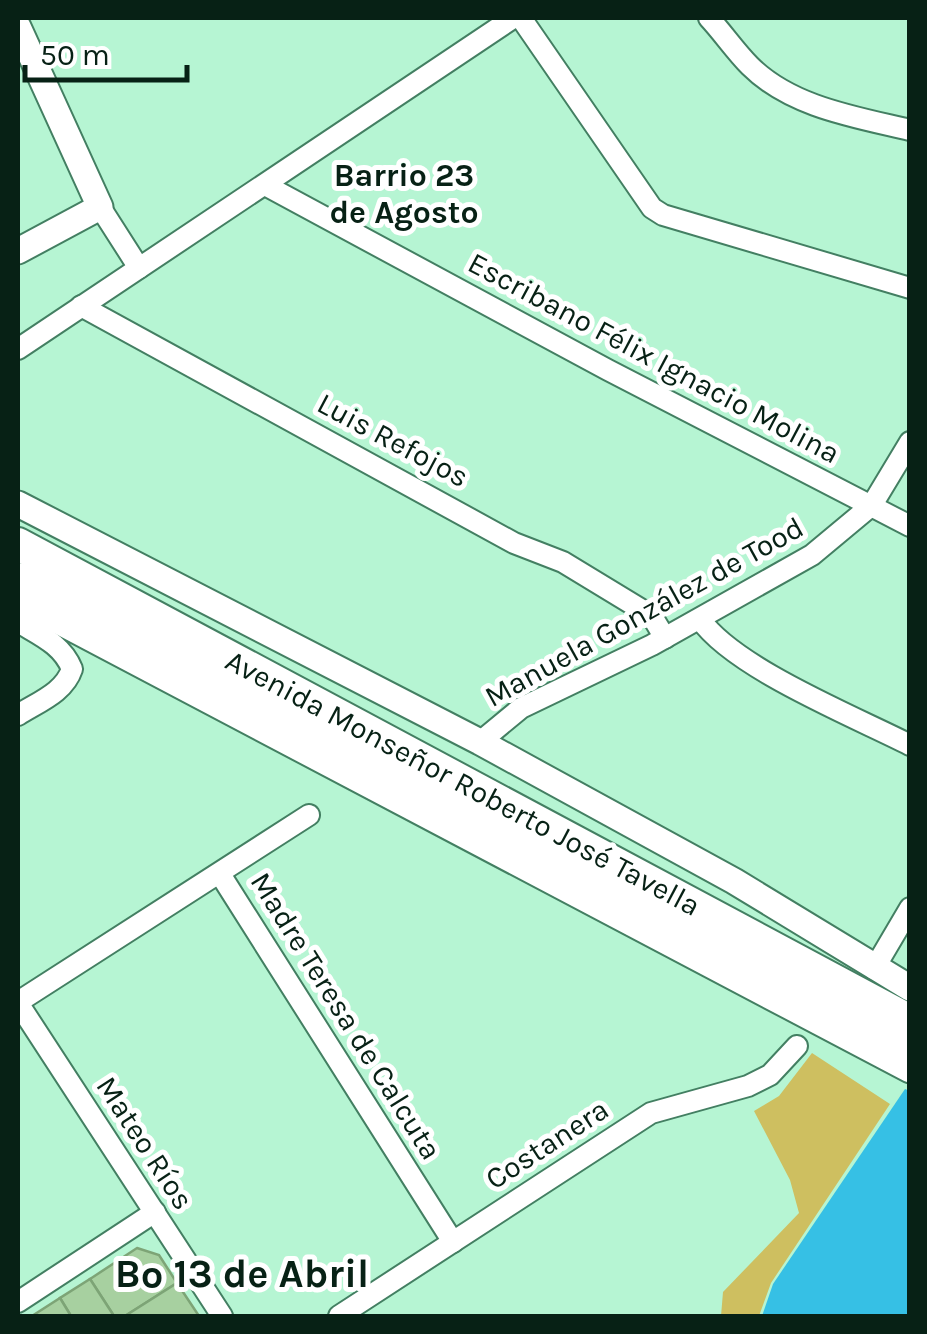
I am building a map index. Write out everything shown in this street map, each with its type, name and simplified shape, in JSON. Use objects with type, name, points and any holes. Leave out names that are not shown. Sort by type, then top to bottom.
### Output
[{"type":"highway","name":"Avenida Monseñor Roberto José Tavella","points":[[18,544],[864,1008],[910,1047]]},
{"type":"highway","name":"Avenida Monseñor Roberto José Tavella","points":[[18,579],[864,1008],[910,1021]]},
{"type":"street","points":[[18,349],[517,18],[642,196],[663,216],[910,288]]},
{"type":"street","points":[[709,18],[751,67],[798,98],[831,111],[910,130]]},
{"type":"street","points":[[18,27],[100,206],[139,268]]},
{"type":"street","name":"Escribano Félix Ignacio Molina","points":[[264,185],[910,526]]},
{"type":"street","points":[[18,251],[100,206]]},
{"type":"street","name":"Luis Refojos","points":[[81,306],[514,542],[563,562],[653,618],[665,638]]},
{"type":"street","name":"Manuela González de Tood","points":[[480,742],[521,708],[665,638],[812,555],[872,506],[910,442]]},
{"type":"street","points":[[18,504],[480,742],[734,882],[864,1008],[910,1070]]},
{"type":"street","points":[[18,600],[864,1008],[910,988]]},
{"type":"street","points":[[700,619],[716,640],[761,669],[910,745]]},
{"type":"street","points":[[18,622],[56,645],[67,656],[72,669],[68,682],[18,715]]},
{"type":"street","points":[[18,1003],[309,816]]},
{"type":"street","name":"Madre Teresa de Calcuta","points":[[220,874],[453,1242]]},
{"type":"street","points":[[864,1008],[910,908]]},
{"type":"street","name":"Mateo Ríos","points":[[18,1003],[222,1316]]},
{"type":"street","name":"Costanera","points":[[338,1316],[651,1113],[748,1086],[770,1075],[797,1046]]},
{"type":"street","points":[[18,1302],[155,1212]]},
{"type":"shaded area","points":[[812,1053],[890,1104],[771,1283],[759,1316],[721,1316],[723,1292],[799,1213],[790,1180],[754,1111],[779,1096]]},
{"type":"water","points":[[905,1089],[910,1091],[909,1316],[762,1316],[773,1284]]},
{"type":"building","points":[[137,1248],[159,1255],[177,1283],[125,1316],[114,1316],[90,1279]]},
{"type":"building","points":[[90,1279],[114,1316],[71,1316],[60,1298]]},
{"type":"building","points":[[177,1283],[199,1316],[125,1316]]},
{"type":"building","points":[[60,1298],[71,1316],[32,1316]]},
{"type":"district","name":"Barrio 23 de Agosto","points":[[404,194]]},
{"type":"district","name":"Bº 13 de Abril","points":[[242,1273]]}]
